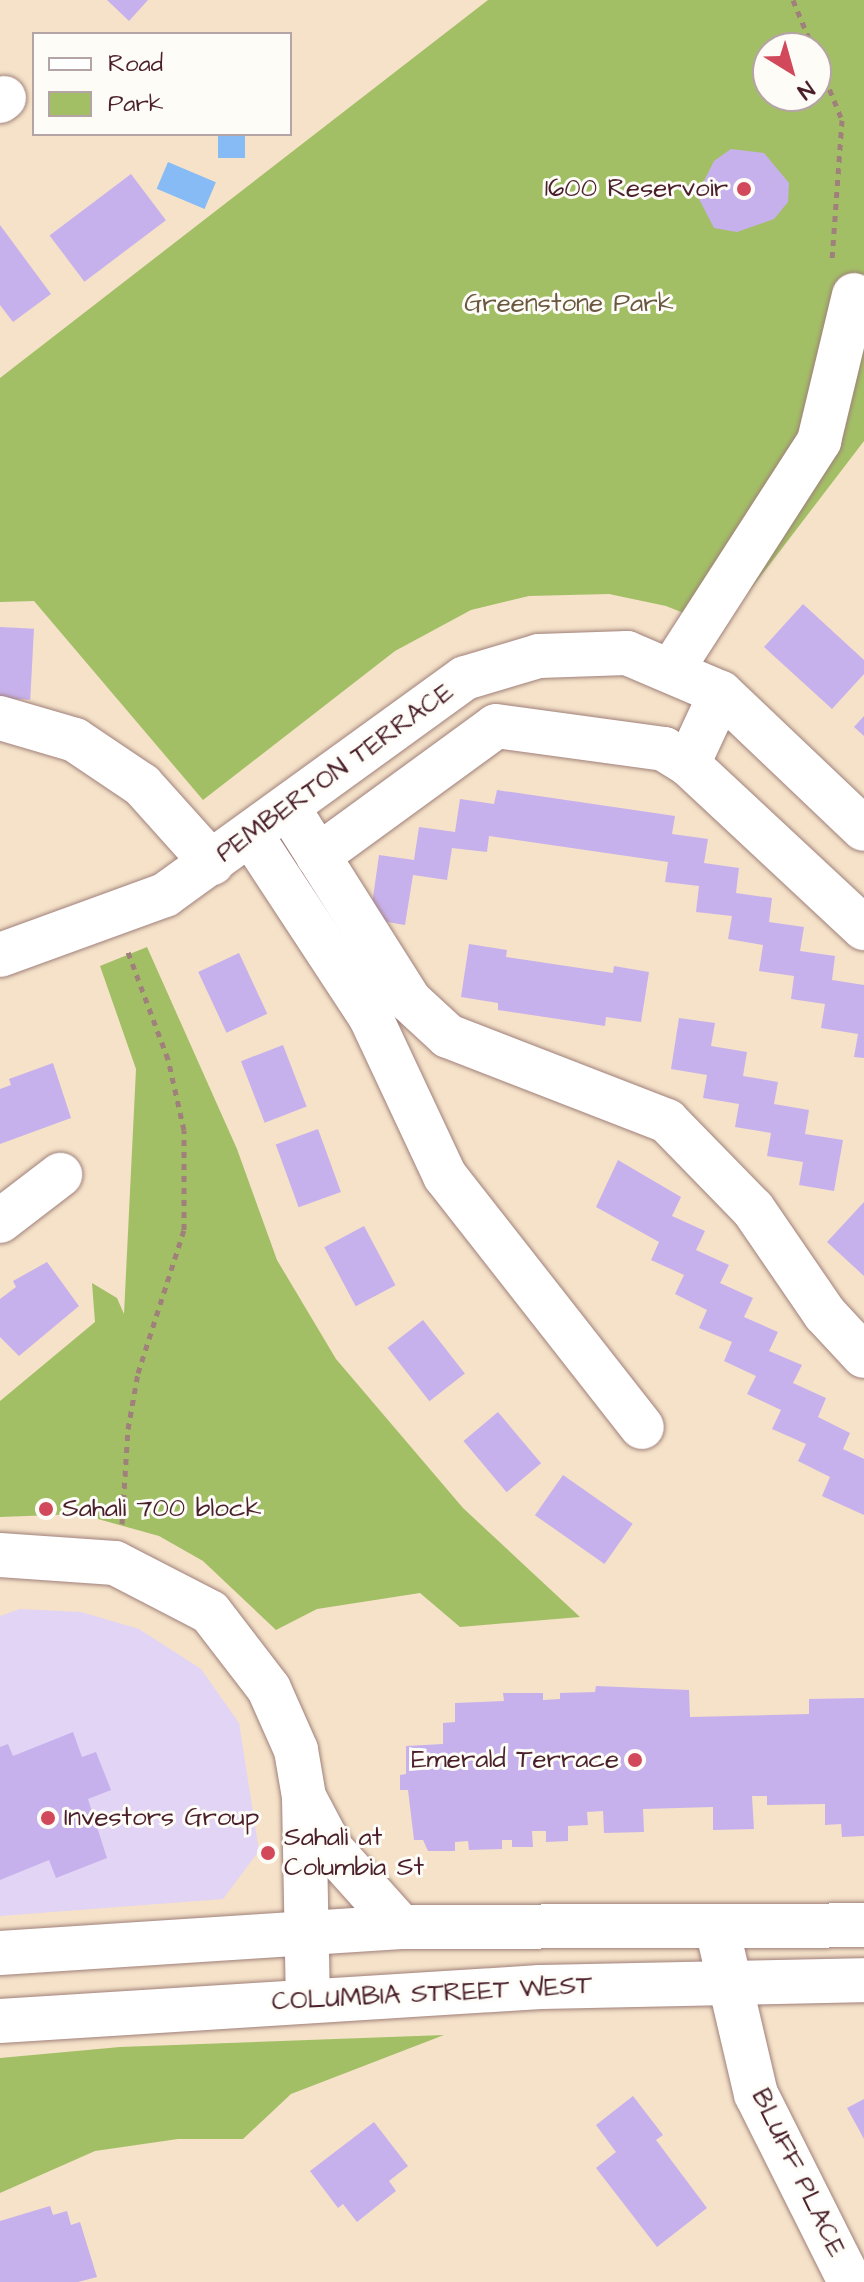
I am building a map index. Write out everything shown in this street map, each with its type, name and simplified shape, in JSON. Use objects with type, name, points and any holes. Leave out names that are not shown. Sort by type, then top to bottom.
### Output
[{"type":"street","points":[[671,671],[819,441],[854,295]]},
{"type":"street","name":"PEMBERTON TERRACE","points":[[0,955],[165,895],[465,678],[539,656],[627,653],[721,693],[864,829]]},
{"type":"street","points":[[688,764],[721,693]]},
{"type":"street","points":[[0,718],[75,740],[142,785],[212,863]]},
{"type":"street","points":[[318,856],[496,726],[664,749],[688,764],[858,910]]},
{"type":"street","points":[[288,808],[410,1001],[448,1036],[667,1121],[753,1209],[825,1314],[864,1356]]},
{"type":"street","points":[[251,835],[370,1016],[445,1176],[642,1427]]},
{"type":"street","points":[[0,1221],[60,1175]]},
{"type":"street","points":[[0,1555],[115,1563],[210,1612],[269,1689],[296,1750],[304,1797],[308,2000]]},
{"type":"street","points":[[304,1797],[332,1850],[401,1927]]},
{"type":"street","points":[[0,1953],[401,1927],[864,1925]]},
{"type":"street","name":"BLUFF PLACE","points":[[717,1928],[756,2094],[848,2278]]},
{"type":"street","name":"COLUMBIA STREET WEST","points":[[0,2021],[540,1987],[864,1980]]},
{"type":"path","points":[[793,0],[806,32]]},
{"type":"path","points":[[832,95],[842,120],[841,191],[829,277],[854,295]]},
{"type":"path","points":[[114,913],[168,1059],[184,1130],[184,1230],[138,1373],[128,1429],[127,1496],[115,1563]]},
{"type":"shaded area","points":[[20,1609],[81,1612],[139,1629],[201,1669],[239,1723],[259,1851],[223,1899],[0,1916],[0,1616]]},
{"type":"green space","name":"Greenstone Park","points":[[488,0],[864,0],[864,441],[721,628],[666,606],[609,594],[529,596],[471,610],[395,651],[203,800],[34,601],[0,602],[0,378]]},
{"type":"green space","points":[[147,947],[237,1149],[277,1260],[336,1359],[463,1508],[580,1617],[460,1627],[420,1593],[317,1609],[276,1630],[203,1561],[159,1536],[80,1514],[0,1517],[0,1401],[95,1322],[92,1283],[117,1298],[124,1314],[136,1069],[100,966]]},
{"type":"green space","points":[[444,2035],[291,2094],[243,2139],[178,2139],[95,2151],[0,2193],[0,2058],[120,2047]]},
{"type":"water","points":[[218,136],[245,136],[245,158],[218,158]]},
{"type":"water","points":[[168,162],[216,182],[205,209],[157,189]]},
{"type":"building","points":[[107,0],[148,0],[129,21]]},
{"type":"building","name":"1600 Reservoir","points":[[731,149],[764,153],[789,183],[788,202],[774,219],[737,232],[714,228],[697,195],[714,161]]},
{"type":"building","points":[[131,174],[166,220],[84,282],[50,235]]},
{"type":"building","points":[[0,225],[51,294],[13,322],[0,305]]},
{"type":"building","points":[[803,604],[864,660],[864,674],[832,709],[764,647]]},
{"type":"building","points":[[0,627],[34,629],[30,700],[0,698]]},
{"type":"building","points":[[864,716],[864,736],[854,727]]},
{"type":"building","points":[[497,790],[675,816],[672,834],[708,839],[704,863],[739,868],[736,893],[772,898],[769,922],[804,927],[800,951],[835,956],[832,980],[864,985],[864,1058],[854,1057],[858,1034],[821,1028],[825,1004],[791,999],[794,976],[759,971],[763,945],[728,939],[732,916],[696,912],[699,886],[665,882],[668,862],[489,836],[487,852],[452,848],[447,880],[413,875],[405,925],[370,919],[379,855],[414,860],[419,827],[455,832],[460,799],[494,804]]},
{"type":"building","points":[[469,944],[507,950],[506,957],[613,973],[614,966],[649,972],[641,1022],[606,1017],[605,1026],[498,1010],[498,1003],[461,997]]},
{"type":"building","points":[[239,953],[267,1014],[227,1033],[198,972]]},
{"type":"building","points":[[679,1018],[715,1023],[711,1046],[747,1052],[743,1076],[778,1082],[774,1104],[809,1110],[805,1134],[843,1140],[834,1191],[799,1185],[803,1162],[767,1156],[771,1133],[735,1127],[739,1104],[703,1098],[707,1075],[671,1069]]},
{"type":"building","points":[[283,1045],[307,1107],[265,1123],[241,1061]]},
{"type":"building","points":[[53,1063],[71,1118],[0,1144],[0,1089],[11,1085],[9,1079]]},
{"type":"building","points":[[318,1129],[341,1192],[299,1207],[276,1144]]},
{"type":"building","points":[[618,1160],[681,1197],[672,1216],[705,1231],[696,1250],[729,1265],[720,1283],[753,1298],[744,1317],[778,1332],[769,1351],[802,1365],[793,1383],[826,1398],[818,1417],[850,1433],[843,1449],[864,1459],[864,1515],[822,1496],[830,1477],[798,1461],[806,1444],[772,1429],[781,1410],[747,1394],[756,1376],[724,1361],[732,1342],[699,1328],[707,1310],[675,1294],[684,1275],[651,1260],[659,1242],[596,1207]]},
{"type":"building","points":[[864,1202],[864,1276],[827,1242]]},
{"type":"building","points":[[364,1226],[395,1285],[356,1306],[324,1247]]},
{"type":"building","points":[[47,1262],[79,1306],[19,1356],[0,1337],[0,1299],[16,1287],[13,1281]]},
{"type":"building","points":[[423,1320],[465,1374],[429,1401],[388,1348]]},
{"type":"building","points":[[498,1412],[541,1463],[507,1492],[464,1441]]},
{"type":"building","points":[[563,1475],[633,1524],[605,1564],[535,1515]]},
{"type":"building","name":"Emerald Terrace","points":[[596,1686],[689,1690],[690,1717],[809,1714],[809,1699],[864,1698],[864,1836],[842,1837],[841,1824],[825,1825],[825,1804],[767,1805],[767,1796],[752,1796],[754,1829],[713,1830],[713,1807],[643,1809],[644,1832],[604,1833],[603,1811],[587,1812],[588,1825],[568,1826],[568,1841],[546,1842],[546,1831],[532,1831],[533,1847],[512,1847],[512,1840],[502,1840],[502,1849],[469,1850],[468,1841],[455,1842],[455,1851],[428,1851],[423,1840],[414,1840],[408,1790],[400,1790],[400,1775],[406,1774],[406,1746],[443,1744],[443,1723],[455,1722],[455,1703],[504,1701],[503,1693],[543,1693],[543,1700],[560,1699],[560,1693],[595,1692]]},
{"type":"building","name":"Investors Group","points":[[73,1732],[82,1757],[96,1752],[111,1790],[88,1799],[107,1858],[56,1878],[49,1860],[0,1880],[0,1747],[8,1744],[13,1756]]},
{"type":"building","points":[[633,2096],[663,2135],[656,2140],[707,2208],[657,2247],[596,2168],[616,2152],[596,2125]]},
{"type":"building","points":[[864,2099],[864,2139],[847,2108]]},
{"type":"building","points":[[374,2122],[408,2166],[389,2181],[396,2191],[357,2222],[343,2204],[338,2208],[310,2171]]},
{"type":"building","points":[[50,2206],[53,2215],[67,2211],[71,2225],[80,2222],[97,2277],[78,2282],[0,2282],[0,2221]]},
{"type":"place","name":"1600 Reservoir","points":[[744,189]]},
{"type":"place","name":"Sahali 700 block","points":[[46,1509]]},
{"type":"place","name":"Emerald Terrace","points":[[635,1760]]},
{"type":"place","name":"Investors Group","points":[[48,1818]]},
{"type":"place","name":"Sahali at Columbia St","points":[[268,1853]]}]
